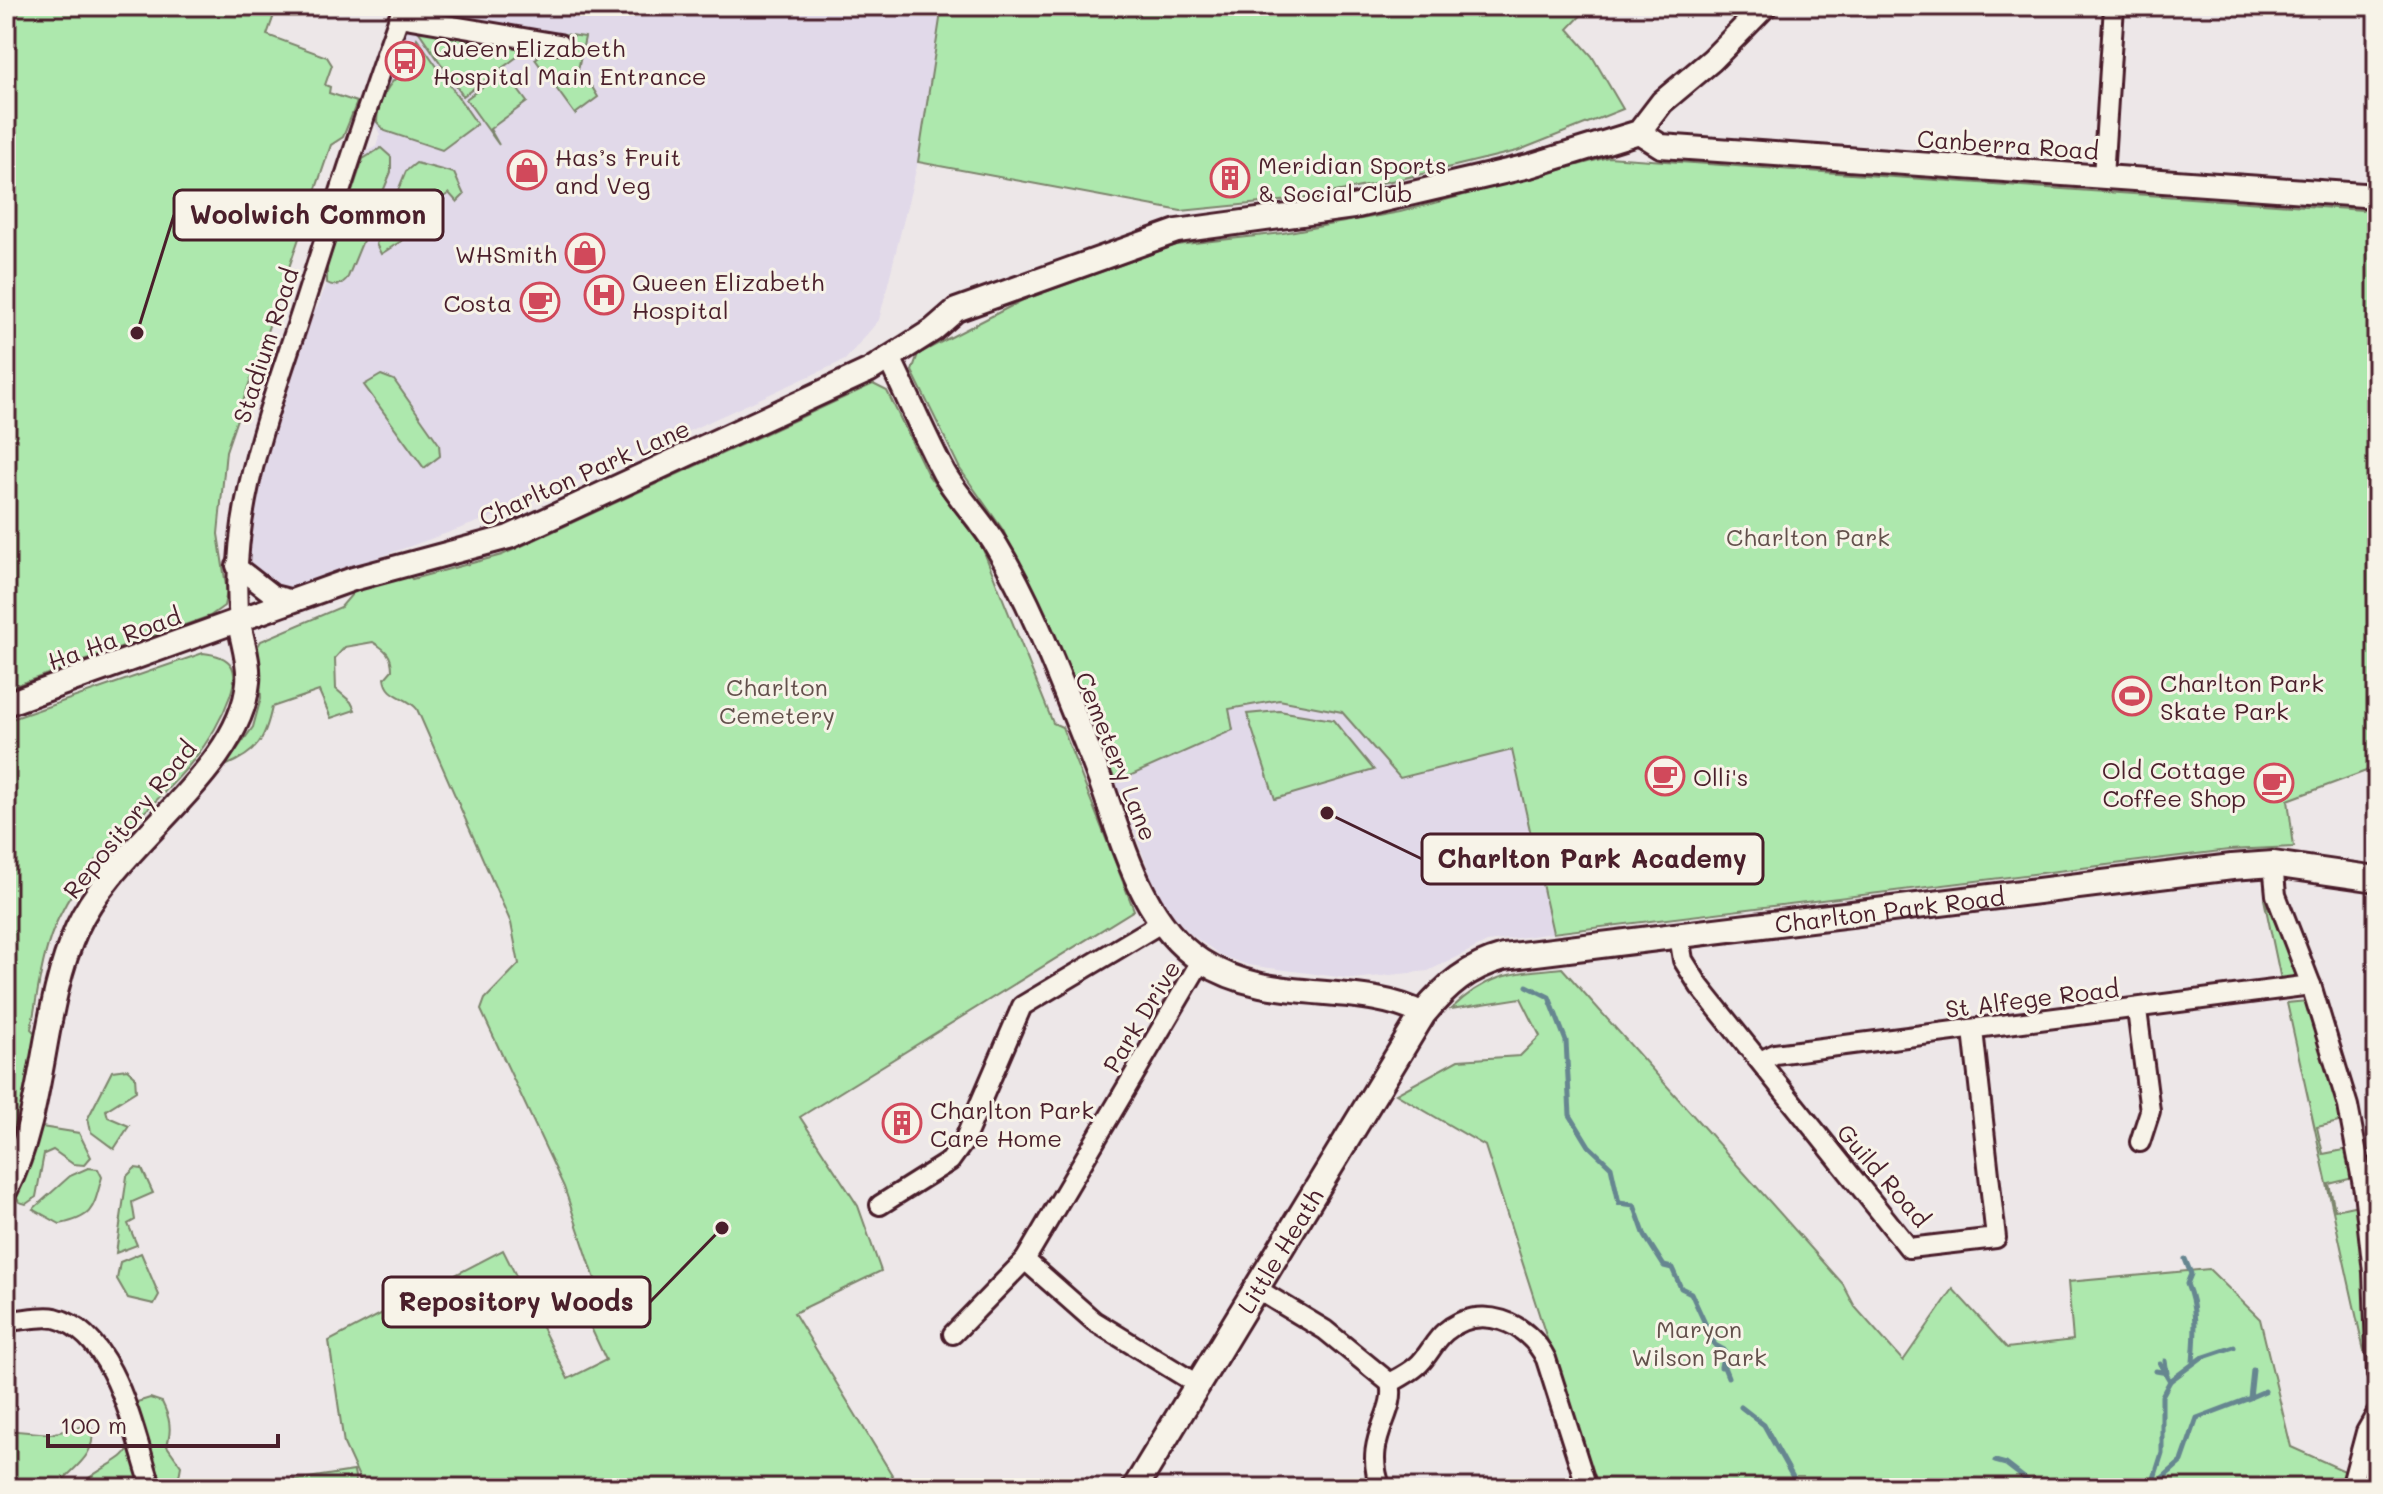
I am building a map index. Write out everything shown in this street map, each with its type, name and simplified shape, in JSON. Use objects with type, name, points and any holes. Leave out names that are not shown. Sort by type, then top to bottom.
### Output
[{"type":"main road","name":"Charlton Park Road","points":[[1423,1014],[1457,977],[1488,962],[2273,864],[2377,879]]},
{"type":"main road","name":"Little Heath","points":[[1135,1488],[1200,1386],[1423,1014]]},
{"type":"street","points":[[2103,177],[2114,6]]},
{"type":"street","points":[[401,11],[559,44]]},
{"type":"street","name":"Stadium Road","points":[[239,622],[236,566],[246,492],[401,11]]},
{"type":"street","points":[[1639,132],[1662,102],[1712,60],[1751,11]]},
{"type":"street","name":"Canberra Road","points":[[1639,132],[1661,146],[2377,196]]},
{"type":"street","name":"Charlton Park Lane","points":[[239,622],[353,579],[509,537],[889,358],[933,330],[948,315],[1177,231],[1353,207],[1529,166],[1612,137],[1639,132]]},
{"type":"street","name":"Cemetery Lane","points":[[889,358],[946,476],[997,546],[1032,618],[1090,752],[1141,886],[1161,923],[1201,961],[1256,985],[1368,999],[1423,1014]]},
{"type":"street","points":[[236,566],[273,595],[297,601]]},
{"type":"street","name":"Ha Ha Road","points":[[6,704],[239,622]]},
{"type":"street","name":"Repository Road","points":[[6,1190],[29,1125],[66,954],[79,924],[119,865],[202,773],[241,713],[248,670],[239,622]]},
{"type":"street","points":[[2273,864],[2276,895],[2311,985],[2348,1106],[2364,1191],[2373,1272],[2377,1374]]},
{"type":"street","points":[[880,1205],[932,1175],[957,1152],[1022,1006],[1161,923]]},
{"type":"street","name":"Guild Road","points":[[1679,936],[1689,971],[1909,1248],[1996,1238],[1973,1030]]},
{"type":"street","name":"Park Drive","points":[[953,1334],[1025,1260],[1201,961]]},
{"type":"street","name":"St Alfege Road","points":[[1760,1061],[1775,1054],[2137,1010],[2311,985]]},
{"type":"street","points":[[2137,1010],[2150,1111],[2140,1142]]},
{"type":"street","points":[[1025,1260],[1094,1321],[1200,1386]]},
{"type":"street","points":[[1257,1289],[1325,1330],[1390,1383],[1393,1393],[1375,1445],[1381,1488]]},
{"type":"street","points":[[6,1321],[54,1318],[97,1346],[111,1368],[152,1488]]},
{"type":"street","points":[[1390,1383],[1418,1366],[1444,1332],[1459,1323],[1492,1318],[1520,1328],[1540,1346],[1546,1359],[1587,1488]]},
{"type":"street","points":[[2351,1488],[2366,1432],[2377,1413]]},
{"type":"shaded area","name":"Queen Elizabeth Hospital","points":[[410,6],[942,6],[918,162],[879,320],[845,360],[525,505],[296,587],[281,588],[253,569],[246,551],[263,453],[308,314],[317,308],[327,283],[322,276],[361,153],[376,147],[380,134],[372,119],[403,46]]},
{"type":"shaded area","points":[[1279,700],[1342,712],[1400,778],[1512,750],[1553,933],[1487,942],[1428,971],[1353,979],[1248,965],[1222,956],[1193,936],[1172,917],[1156,890],[1116,782],[1233,730],[1228,709]]},
{"type":"green space","points":[[6,6],[265,6],[263,11],[274,15],[267,35],[327,57],[332,65],[325,85],[330,87],[329,93],[357,102],[343,137],[331,145],[226,451],[218,534],[227,592],[224,606],[210,616],[6,689]]},
{"type":"green space","points":[[942,6],[1590,6],[1568,29],[1592,56],[1623,109],[1517,151],[1401,179],[1300,199],[1181,211],[918,162]]},
{"type":"green space","points":[[415,26],[562,47],[563,34],[585,37],[575,84],[592,87],[598,97],[575,114],[535,59],[538,57],[531,47],[463,96]]},
{"type":"green space","points":[[417,38],[477,124],[442,150],[385,131],[377,122],[384,94],[403,74]]},
{"type":"green space","points":[[504,71],[527,102],[490,129],[499,145],[466,99]]},
{"type":"green space","points":[[381,148],[391,157],[391,172],[348,277],[339,284],[327,283],[327,266],[363,159]]},
{"type":"green space","name":"Charlton Park","points":[[1608,157],[2377,211],[2377,767],[2288,800],[2294,847],[2229,850],[1553,933],[1512,750],[1400,778],[1342,712],[1279,700],[1229,709],[1233,730],[1116,782],[1003,530],[960,469],[912,371],[918,354],[1023,300],[1176,245],[1283,233],[1400,212]]},
{"type":"green space","points":[[416,163],[454,173],[464,195],[457,202],[449,193],[403,227],[409,236],[381,254],[376,244],[406,171]]},
{"type":"green space","points":[[381,375],[394,380],[439,444],[440,456],[424,468],[364,385]]},
{"type":"green space","name":"Charlton Cemetery","points":[[873,384],[887,391],[928,475],[982,547],[1053,723],[1062,727],[1134,910],[800,1117],[858,1206],[881,1271],[794,1313],[900,1488],[364,1488],[344,1444],[329,1341],[503,1250],[568,1379],[606,1360],[580,1304],[599,1291],[564,1187],[481,1010],[485,999],[519,964],[511,923],[417,709],[393,693],[386,684],[385,678],[392,665],[385,650],[373,642],[345,647],[335,658],[336,689],[351,702],[355,710],[331,718],[319,691],[272,707],[258,744],[245,756],[225,766],[253,727],[261,698],[258,646],[261,641],[341,607],[358,587],[407,572],[412,579],[502,555]]},
{"type":"green space","points":[[203,653],[221,657],[231,665],[234,678],[230,696],[219,721],[189,765],[96,861],[59,917],[45,957],[31,1029],[37,1035],[34,1094],[20,1109],[6,1155],[6,721]]},
{"type":"green space","points":[[1279,711],[1333,720],[1374,770],[1275,799],[1247,714]]},
{"type":"green space","points":[[2264,899],[2295,965],[2295,977],[2281,980]]},
{"type":"green space","name":"Maryon Wilson Park","points":[[1562,968],[1843,1284],[1855,1307],[1903,1361],[1953,1289],[2007,1348],[2073,1340],[2068,1282],[2209,1269],[2260,1319],[2291,1447],[2347,1472],[2342,1488],[1595,1488],[1485,1146],[1396,1094],[1458,1060],[1520,1056],[1540,1036],[1521,998],[1451,1009],[1477,988],[1502,977]]},
{"type":"green space","points":[[2307,1001],[2343,1121],[2317,1127],[2323,1154],[2349,1149],[2353,1178],[2329,1184],[2335,1210],[2358,1205],[2369,1350],[2364,1351],[2287,1003]]},
{"type":"green space","points":[[127,1069],[135,1076],[136,1091],[106,1110],[108,1117],[129,1126],[114,1149],[91,1132],[88,1118],[112,1071]]},
{"type":"green space","points":[[29,1125],[79,1133],[91,1157],[84,1165],[73,1164],[53,1150],[44,1154],[36,1197],[26,1204],[19,1202],[13,1191]]},
{"type":"green space","points":[[88,1168],[98,1169],[102,1177],[94,1204],[86,1214],[60,1224],[33,1209],[70,1176]]},
{"type":"green space","points":[[135,1168],[142,1169],[153,1193],[132,1202],[135,1220],[128,1224],[137,1245],[116,1253],[127,1176]]},
{"type":"green space","points":[[141,1253],[159,1295],[154,1304],[128,1298],[117,1279],[120,1262]]},
{"type":"green space","points":[[150,1398],[162,1402],[167,1413],[170,1429],[167,1446],[181,1466],[177,1488],[85,1488],[85,1481],[118,1460],[129,1447],[131,1437],[124,1406]]},
{"type":"green space","points":[[84,1426],[92,1429],[90,1447],[81,1462],[56,1488],[6,1488],[6,1430],[51,1434]]},
{"type":"green space","points":[[354,1471],[357,1488],[263,1488],[262,1485]]},
{"type":"waterway","points":[[1527,986],[1549,997],[1566,1041],[1570,1115],[1589,1146],[1611,1167],[1619,1203],[1634,1205],[1645,1236],[1664,1266],[1672,1268],[1681,1288],[1691,1293],[1715,1345],[1724,1350],[1721,1367],[1724,1367],[1728,1377]]},
{"type":"waterway","points":[[2185,1259],[2191,1274],[2187,1284],[2194,1313],[2193,1362]]},
{"type":"waterway","points":[[2151,1488],[2162,1453],[2162,1396],[2170,1381],[2201,1358],[2234,1347]]},
{"type":"waterway","points":[[2156,1371],[2167,1373],[2165,1361]]},
{"type":"waterway","points":[[2160,1364],[2170,1381]]},
{"type":"waterway","points":[[2151,1488],[2182,1461],[2197,1418],[2250,1398],[2253,1370]]},
{"type":"waterway","points":[[2251,1397],[2265,1391]]},
{"type":"waterway","points":[[1741,1407],[1764,1425],[1799,1488]]},
{"type":"waterway","points":[[1995,1461],[2006,1464],[2037,1488]]},
{"type":"place","name":"Queen Elizabeth Hospital Main Entrance","points":[[405,61]]},
{"type":"place","name":"Has’s Fruit and Veg","points":[[527,170]]},
{"type":"place","name":"Meridian Sports & Social Club","points":[[1230,178]]},
{"type":"place","name":"WHSmith","points":[[585,253]]},
{"type":"place","name":"Queen Elizabeth Hospital","points":[[604,295]]},
{"type":"place","name":"Costa","points":[[540,302]]},
{"type":"place","name":"Woolwich Common","points":[[137,333]]},
{"type":"place","name":"Charlton Park Skate Park","points":[[2132,696]]},
{"type":"place","name":"Olli's","points":[[1665,776]]},
{"type":"place","name":"Old Cottage Coffee Shop","points":[[2274,783]]},
{"type":"place","name":"Charlton Park Academy","points":[[1327,813]]},
{"type":"place","name":"Charlton Park Care Home","points":[[902,1123]]},
{"type":"place","name":"Repository Woods","points":[[722,1228]]}]
